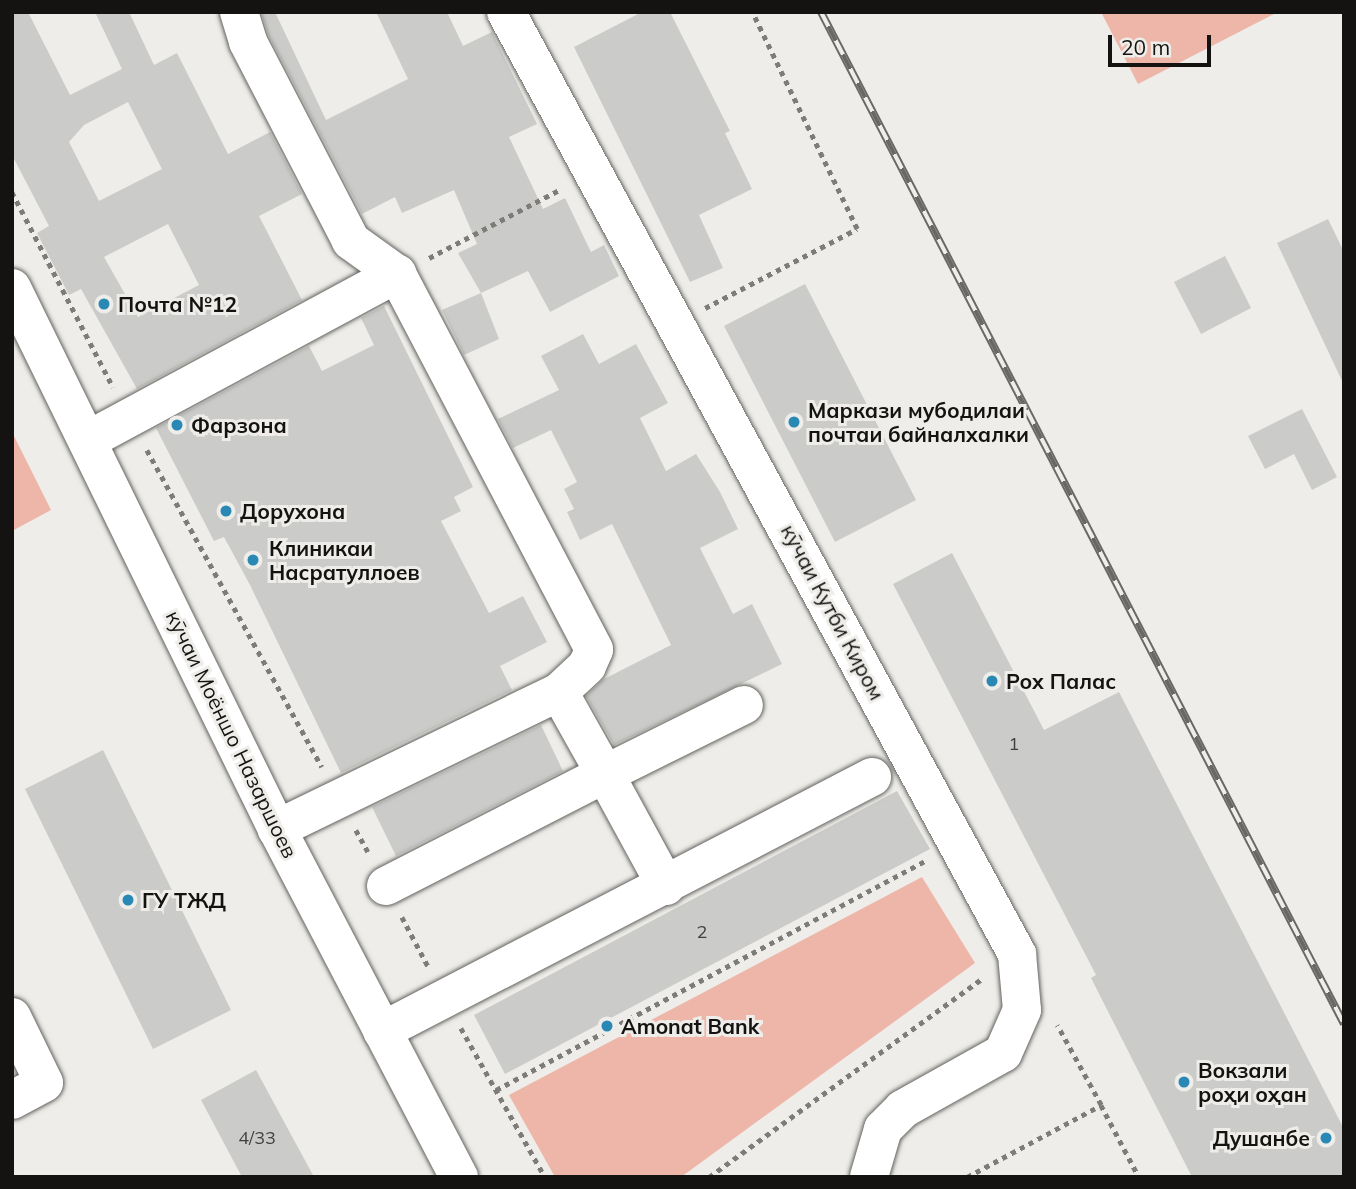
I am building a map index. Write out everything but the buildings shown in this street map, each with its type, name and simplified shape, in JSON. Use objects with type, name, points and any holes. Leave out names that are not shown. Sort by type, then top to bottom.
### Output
[{"type":"street","points":[[239,12],[248,42],[351,241],[397,274],[594,650],[587,666],[559,692],[277,829]]},
{"type":"street","name":"кӯчаи Кутби Киром","points":[[506,12],[590,174],[676,322],[1017,954],[1022,1010],[1003,1053],[903,1109],[883,1129],[869,1177]]},
{"type":"street","points":[[90,439],[397,274]]},
{"type":"street","name":"кӯчаи Моёншо Назаршоев","points":[[12,288],[90,439],[277,829],[460,1177]]},
{"type":"street","points":[[559,692],[666,886]]},
{"type":"street","points":[[386,886],[744,705]]},
{"type":"street","points":[[382,1031],[872,777]]},
{"type":"street","points":[[12,1017],[44,1083],[12,1100]]},
{"type":"path","points":[[676,322],[857,229],[752,12]]},
{"type":"path","points":[[397,274],[590,174]]},
{"type":"path","points":[[12,192],[129,418],[339,799],[444,999],[545,1177]]},
{"type":"path","points":[[496,1090],[958,843]]},
{"type":"path","points":[[709,1177],[1017,954]]},
{"type":"path","points":[[1050,1012],[1139,1177]]},
{"type":"path","points":[[967,1177],[1101,1105]]},
{"type":"shaded area","points":[[1101,12],[1278,12],[1138,84]]},
{"type":"shaded area","points":[[12,432],[51,510],[12,531]]},
{"type":"shaded area","points":[[922,877],[975,963],[681,1177],[555,1177],[509,1095]]},
{"type":"railway","points":[[821,12],[1344,1024]]},
{"type":"place","name":"Почта №12","points":[[104,304]]},
{"type":"place","name":"Маркази мубодилаи почтаи байналхалки","points":[[794,422]]},
{"type":"place","name":"Фарзона","points":[[177,425]]},
{"type":"place","name":"Дорухона","points":[[226,511]]},
{"type":"place","name":"Клиникаи Насратуллоев","points":[[253,560]]},
{"type":"place","name":"Рох Палас","points":[[992,681]]},
{"type":"place","name":"ГУ ТЖД","points":[[128,900]]},
{"type":"place","name":"Amonat Bank","points":[[607,1026]]},
{"type":"place","name":"Вокзали роҳи оҳан","points":[[1184,1082]]},
{"type":"place","name":"Душанбе","points":[[1326,1138]]}]
